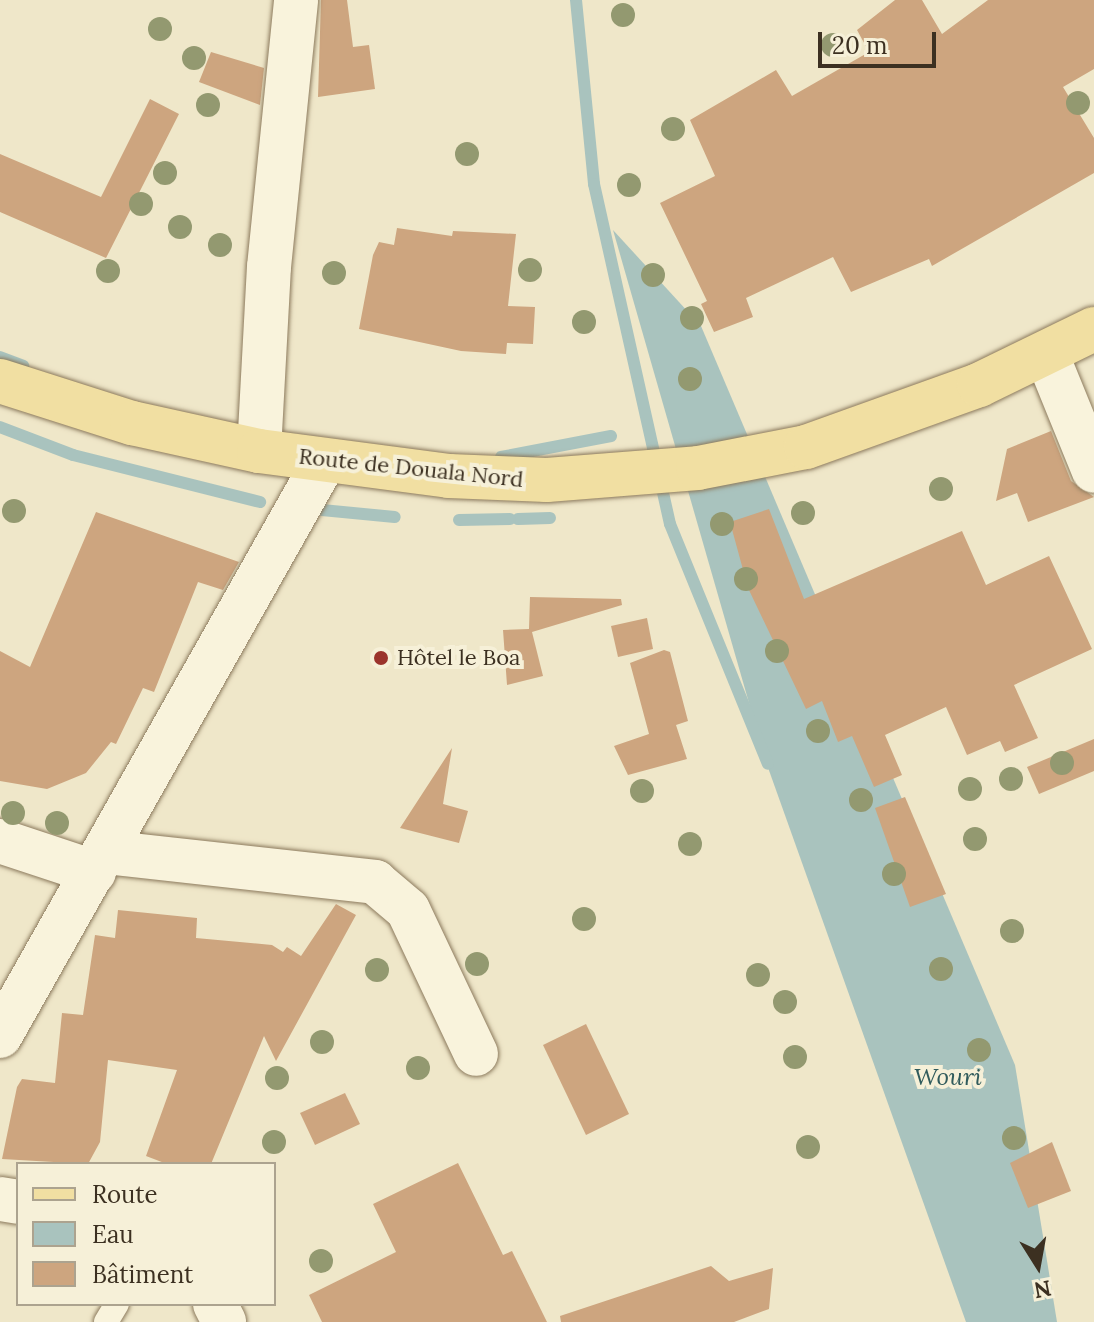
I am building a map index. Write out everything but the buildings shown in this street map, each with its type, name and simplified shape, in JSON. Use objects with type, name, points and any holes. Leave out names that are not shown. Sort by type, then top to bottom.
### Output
[{"type":"main road","name":"Route de Douala Nord","points":[[0,381],[132,423],[259,451],[324,462],[547,480],[641,475],[698,468],[806,447],[979,385],[1094,329]]},
{"type":"street","points":[[259,451],[269,267],[296,0]]},
{"type":"street","points":[[1046,353],[1094,471]]},
{"type":"street","points":[[0,1036],[324,462]]},
{"type":"street","points":[[0,841],[100,862],[375,882],[408,910],[476,1054]]},
{"type":"water","name":"Wouri","points":[[613,230],[701,326],[1015,1065],[1057,1322],[966,1322],[766,762]]},
{"type":"waterway","points":[[576,0],[594,184],[670,524],[768,764]]},
{"type":"waterway","points":[[0,357],[23,366]]},
{"type":"waterway","points":[[0,427],[73,455],[260,502]]},
{"type":"waterway","points":[[501,457],[611,436]]},
{"type":"waterway","points":[[322,510],[395,517]]},
{"type":"waterway","points":[[518,519],[550,518]]},
{"type":"waterway","points":[[459,520],[510,519]]},
{"type":"place","name":"Hôtel le Boa","points":[[381,658]]}]
